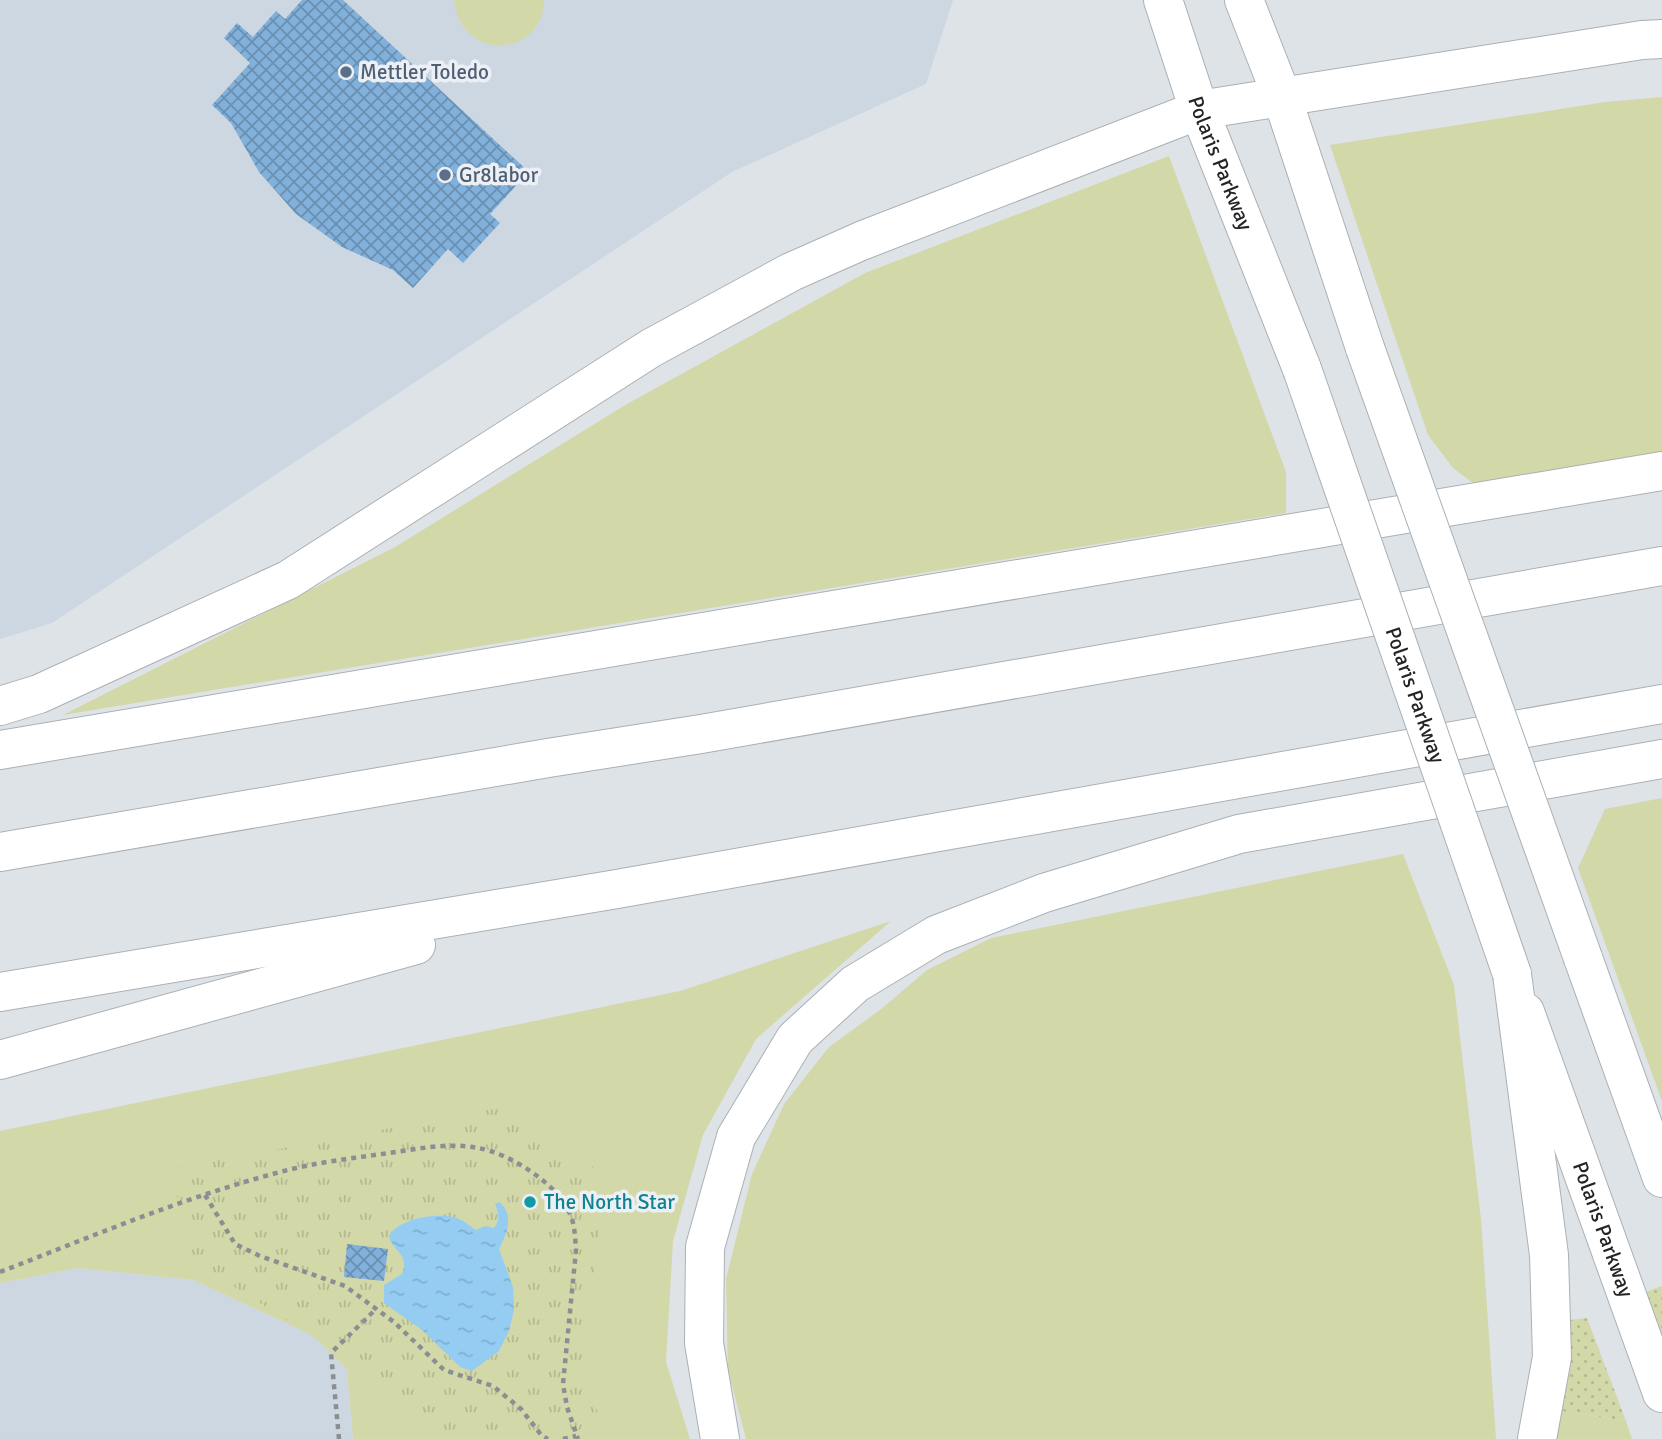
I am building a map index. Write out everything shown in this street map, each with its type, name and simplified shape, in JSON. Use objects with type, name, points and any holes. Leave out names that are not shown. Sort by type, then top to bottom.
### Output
[{"type":"main road","name":"Polaris Parkway","points":[[1163,0],[1199,110],[1301,369],[1512,974],[1662,1393]]},
{"type":"main road","points":[[1244,0],[1282,97],[1365,348],[1662,1178]]},
{"type":"main road","points":[[0,706],[39,694],[288,580],[651,348],[791,272],[861,241],[1199,110],[1479,64],[1662,39]]},
{"type":"main road","points":[[0,750],[1662,471]]},
{"type":"main road","points":[[0,852],[701,734],[1662,566]]},
{"type":"main road","points":[[0,992],[617,889],[1662,704]]},
{"type":"main road","points":[[720,1439],[704,1343],[705,1247],[736,1137],[795,1039],[855,984],[936,935],[1044,894],[1239,834],[1662,759]]},
{"type":"main road","points":[[0,1060],[617,889]]},
{"type":"main road","points":[[1512,974],[1549,1255],[1552,1357],[1537,1439]]},
{"type":"path","points":[[0,1272],[205,1195],[286,1171],[355,1158],[451,1145],[480,1148],[507,1158],[560,1195],[570,1213],[575,1230],[576,1250],[563,1384],[567,1408],[577,1437],[563,1439]]},
{"type":"path","points":[[205,1195],[235,1244],[260,1256],[345,1286],[419,1343],[444,1370],[494,1386],[521,1409],[542,1436],[548,1439]]},
{"type":"path","points":[[338,1439],[331,1353],[376,1309]]},
{"type":"shaded area","points":[[0,0],[953,0],[926,84],[732,172],[52,623],[0,639]]},
{"type":"shaded area","points":[[78,1268],[193,1280],[312,1335],[347,1369],[353,1439],[0,1439],[0,1283]]},
{"type":"green space","points":[[454,0],[544,0],[540,20],[530,34],[516,42],[500,45],[485,43],[470,34],[460,20]]},
{"type":"green space","points":[[1662,97],[1662,461],[1485,492],[1453,468],[1428,435],[1330,145],[1605,102]]},
{"type":"green space","points":[[1169,156],[1286,472],[1286,513],[63,715],[395,547],[627,404],[865,273]]},
{"type":"green space","points":[[1662,798],[1662,1101],[1578,868],[1605,809]]},
{"type":"green space","points":[[1403,854],[1454,985],[1481,1219],[1496,1439],[746,1439],[728,1370],[726,1279],[752,1174],[784,1104],[829,1047],[880,1010],[927,970],[991,938]]},
{"type":"green space","points":[[891,921],[756,1039],[703,1135],[673,1241],[666,1362],[690,1439],[353,1439],[347,1369],[312,1335],[193,1280],[78,1268],[0,1283],[0,1131],[680,991]]},
{"type":"green space","points":[[499,1108],[605,1174],[582,1377],[610,1439],[443,1439],[389,1385],[194,1261],[170,1169]]},
{"type":"green space","points":[[1662,1286],[1662,1346],[1643,1293]]},
{"type":"green space","points":[[1587,1318],[1626,1421],[1561,1411],[1570,1320]]},
{"type":"green space","points":[[1561,1411],[1626,1421],[1632,1439],[1555,1439]]},
{"type":"water","points":[[499,1202],[508,1219],[507,1231],[499,1249],[513,1287],[514,1310],[509,1331],[499,1351],[472,1371],[460,1367],[422,1330],[384,1303],[384,1285],[402,1274],[404,1267],[402,1257],[389,1236],[401,1225],[430,1216],[457,1218],[476,1230],[485,1226],[494,1228],[498,1216],[495,1204]]},
{"type":"building","points":[[302,0],[343,0],[529,172],[490,214],[500,223],[463,263],[448,249],[413,288],[393,270],[342,247],[296,214],[259,172],[231,123],[212,105],[250,63],[224,38],[237,23],[253,37],[276,11],[285,19]]},
{"type":"building","points":[[347,1244],[388,1249],[384,1281],[344,1277]]},
{"type":"place","name":"Mettler Toledo","points":[[346,72]]},
{"type":"place","name":"Gr8labor","points":[[445,175]]},
{"type":"place","name":"The North Star","points":[[530,1202]]}]
